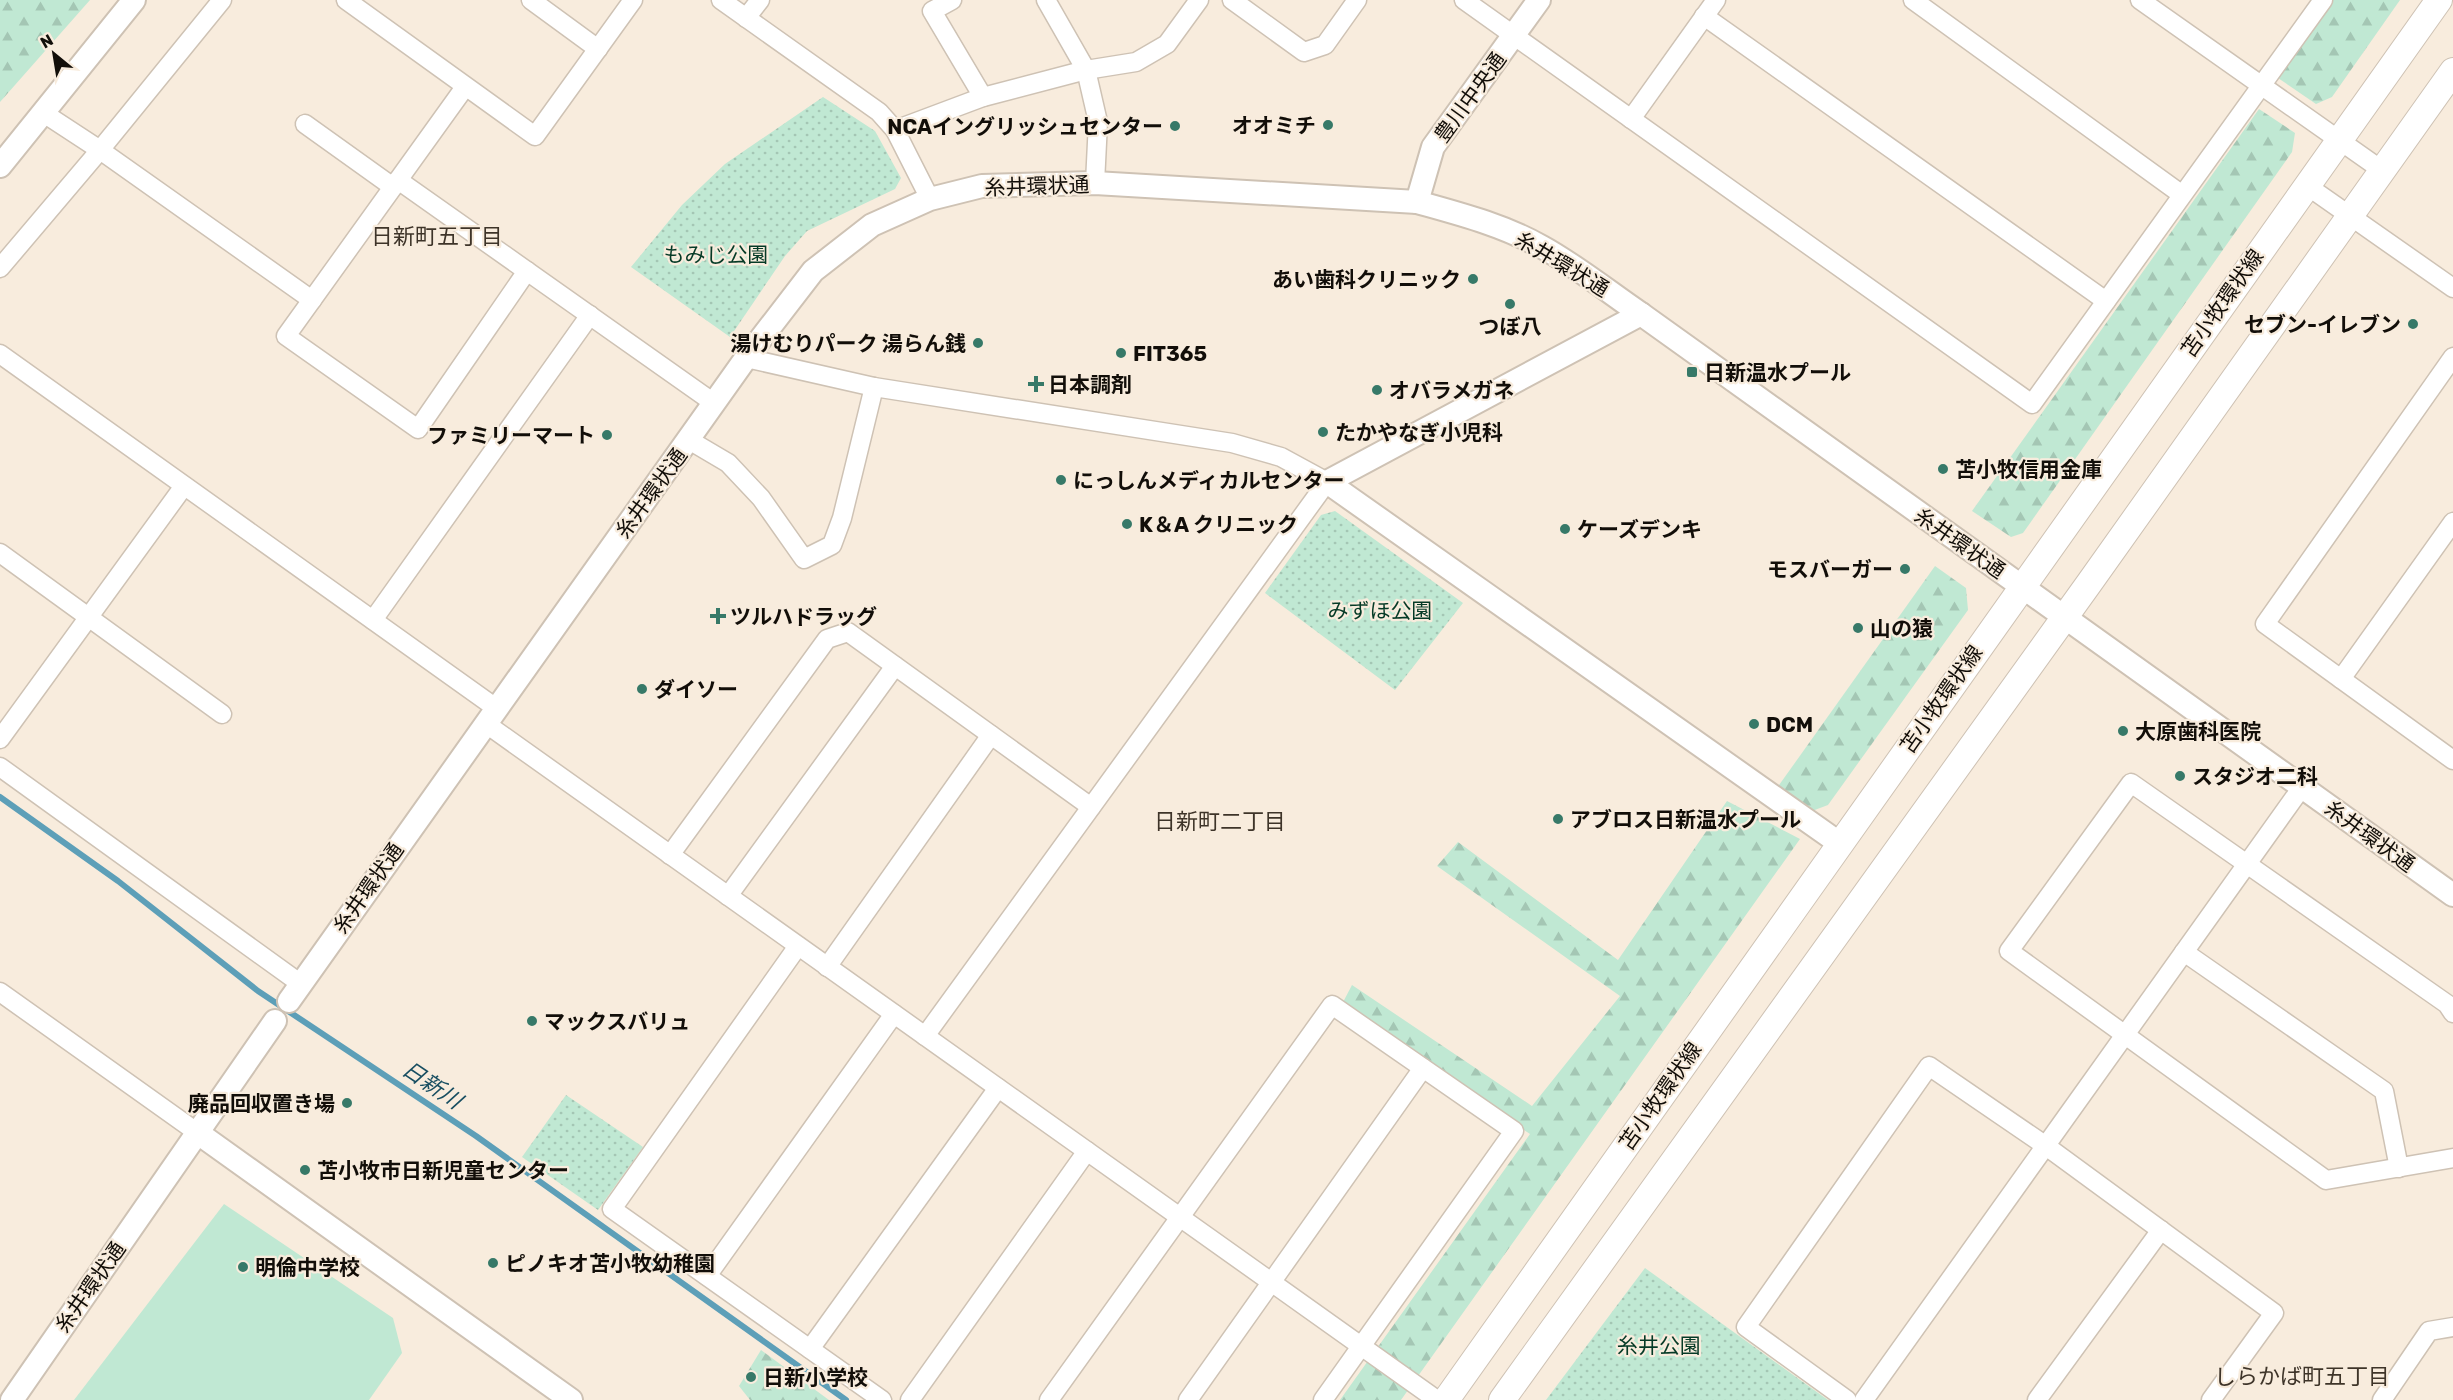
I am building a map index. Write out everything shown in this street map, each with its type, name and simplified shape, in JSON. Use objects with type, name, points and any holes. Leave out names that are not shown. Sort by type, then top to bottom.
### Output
[{"type":"main road","name":"苫小牧環状線","points":[[1446,1400],[2439,0]]},
{"type":"main road","points":[[1502,1400],[2064,618],[2453,71]]},
{"type":"street","points":[[0,166],[45,114],[134,0]]},
{"type":"street","points":[[0,268],[222,0]]},
{"type":"street","points":[[346,0],[535,136],[633,0]]},
{"type":"street","points":[[531,0],[598,49]]},
{"type":"street","points":[[721,0],[879,112],[895,130],[930,199]]},
{"type":"street","points":[[746,18],[760,0]]},
{"type":"street","points":[[952,0],[932,11],[983,97]]},
{"type":"street","points":[[1046,0],[1086,70],[1098,122],[1095,183]]},
{"type":"street","points":[[895,130],[983,97],[1086,70],[1136,62],[1167,44],[1199,0]]},
{"type":"street","points":[[1232,0],[1304,52],[1325,45],[1357,0]]},
{"type":"street","points":[[1464,0],[2032,404],[2181,194],[2323,0]]},
{"type":"street","name":"豊川中央通","points":[[1417,202],[1433,147],[1539,0]]},
{"type":"street","points":[[1631,119],[1716,0]]},
{"type":"street","points":[[1913,0],[2181,194]]},
{"type":"street","points":[[2140,0],[2383,171]]},
{"type":"street","points":[[1704,16],[2106,301]]},
{"type":"street","points":[[465,87],[286,336],[418,429],[527,271]]},
{"type":"street","points":[[45,114],[100,150],[312,300]]},
{"type":"street","points":[[305,124],[527,271],[714,403]]},
{"type":"street","name":"糸井環状通","points":[[12,1400],[490,715],[746,358],[813,271],[872,225],[930,199],[981,186],[1095,183],[1417,202],[1466,215],[1502,228],[1543,248],[1641,314],[2453,895]]},
{"type":"street","points":[[2306,185],[2453,288]]},
{"type":"street","points":[[925,1036],[1327,482],[1641,314]]},
{"type":"street","points":[[373,620],[590,315]]},
{"type":"street","points":[[0,354],[373,620],[490,715],[670,855],[1437,1400]]},
{"type":"street","points":[[2450,752],[2341,679],[2265,624],[2453,357]]},
{"type":"street","points":[[746,358],[874,387],[1232,443],[1281,457],[1327,482],[1839,843]]},
{"type":"street","points":[[689,440],[728,463],[761,498],[804,559],[832,545],[842,518],[874,387]]},
{"type":"street","points":[[0,739],[184,486]]},
{"type":"street","points":[[2341,679],[2453,522]]},
{"type":"street","points":[[0,553],[222,714]]},
{"type":"street","points":[[670,855],[826,639],[849,632],[1090,807]]},
{"type":"street","points":[[728,896],[895,666]]},
{"type":"street","points":[[827,967],[991,735]]},
{"type":"street","points":[[0,767],[285,1006]]},
{"type":"street","points":[[2453,1013],[2447,1004],[2131,783],[2009,951],[2326,1180],[2453,1158]]},
{"type":"street","points":[[1864,1400],[2302,787]]},
{"type":"street","points":[[798,946],[612,1209],[882,1400]]},
{"type":"street","points":[[2184,952],[2384,1091],[2399,1168]]},
{"type":"street","points":[[0,992],[572,1400]]},
{"type":"street","points":[[1049,1400],[1332,1005],[1514,1131],[1323,1400]]},
{"type":"street","points":[[707,1276],[894,1014]]},
{"type":"street","points":[[1847,1400],[1746,1327],[1929,1066],[2046,1146],[2274,1312],[2211,1400]]},
{"type":"street","points":[[1188,1400],[1423,1068]]},
{"type":"street","points":[[810,1349],[998,1088]]},
{"type":"street","points":[[910,1400],[1087,1151]]},
{"type":"street","points":[[2037,1400],[2161,1230]]},
{"type":"street","points":[[2389,1398],[2429,1331],[2453,1327]]},
{"type":"green space","points":[[0,0],[90,0],[0,102]]},
{"type":"green space","points":[[2332,0],[2400,0],[2332,97],[2316,104],[2278,78]]},
{"type":"green space","name":"もみじ公園","points":[[823,97],[875,131],[901,178],[895,189],[807,231],[785,256],[730,337],[631,267],[682,205],[725,164]]},
{"type":"green space","points":[[2259,109],[2295,133],[2292,152],[2023,533],[2011,537],[1972,511]]},
{"type":"green space","name":"みずほ公園","points":[[1335,511],[1463,603],[1395,690],[1265,593],[1321,515]]},
{"type":"green space","points":[[1935,566],[1966,588],[1968,610],[1828,805],[1812,811],[1777,788]]},
{"type":"green space","points":[[1727,801],[1800,839],[1401,1400],[1340,1400],[1530,1134],[1341,1006],[1352,985],[1532,1106],[1620,996],[1437,866],[1458,842],[1618,960]]},
{"type":"green space","points":[[566,1095],[643,1147],[598,1210],[522,1157]]},
{"type":"green space","name":"明倫中学校","points":[[224,1204],[393,1318],[402,1353],[369,1400],[74,1400]]},
{"type":"green space","name":"糸井公園","points":[[1645,1268],[1828,1400],[1546,1400]]},
{"type":"green space","points":[[761,1350],[829,1400],[750,1400],[739,1386]]},
{"type":"waterway","name":"日新川","points":[[0,797],[118,881],[258,991],[476,1136],[846,1400]]},
{"type":"place","name":"オオミチ","points":[[1328,125]]},
{"type":"place","name":"NCAイングリッシュセンター","points":[[1175,126]]},
{"type":"place","name":"あい歯科クリニック","points":[[1473,279]]},
{"type":"place","name":"つぼ八","points":[[1510,304]]},
{"type":"place","name":"セブン-イレブン","points":[[2413,324]]},
{"type":"place","name":"湯けむりパーク 湯らん銭","points":[[978,343]]},
{"type":"place","name":"FIT365","points":[[1121,353]]},
{"type":"place","name":"日新温水プール","points":[[1692,372]]},
{"type":"place","name":"日本調剤","points":[[1036,384]]},
{"type":"place","name":"オバラメガネ","points":[[1377,390]]},
{"type":"place","name":"たかやなぎ小児科","points":[[1323,432]]},
{"type":"place","name":"ファミリーマート","points":[[607,435]]},
{"type":"place","name":"苫小牧信用金庫","points":[[1943,469]]},
{"type":"place","name":"にっしんメディカルセンター","points":[[1061,480]]},
{"type":"place","name":"K＆A クリニック","points":[[1127,524]]},
{"type":"place","name":"ケーズデンキ","points":[[1565,529]]},
{"type":"place","name":"モスバーガー","points":[[1905,569]]},
{"type":"place","name":"ツルハドラッグ","points":[[718,616]]},
{"type":"place","name":"山の猿","points":[[1858,628]]},
{"type":"place","name":"ダイソー","points":[[642,689]]},
{"type":"place","name":"DCM","points":[[1754,724]]},
{"type":"place","name":"大原歯科医院","points":[[2123,731]]},
{"type":"place","name":"スタジオ二科","points":[[2180,776]]},
{"type":"place","name":"アブロス日新温水プール","points":[[1558,819]]},
{"type":"place","name":"マックスバリュ","points":[[532,1021]]},
{"type":"place","name":"廃品回収置き場","points":[[347,1103]]},
{"type":"place","name":"苫小牧市日新児童センター","points":[[305,1170]]},
{"type":"place","name":"ピノキオ苫小牧幼稚園","points":[[493,1263]]},
{"type":"place","name":"明倫中学校","points":[[243,1267]]},
{"type":"place","name":"日新小学校","points":[[751,1377]]},
{"type":"district","name":"日新町五丁目","points":[[437,236]]},
{"type":"district","name":"日新町二丁目","points":[[1220,821]]},
{"type":"district","name":"しらかば町五丁目","points":[[2302,1376]]}]
